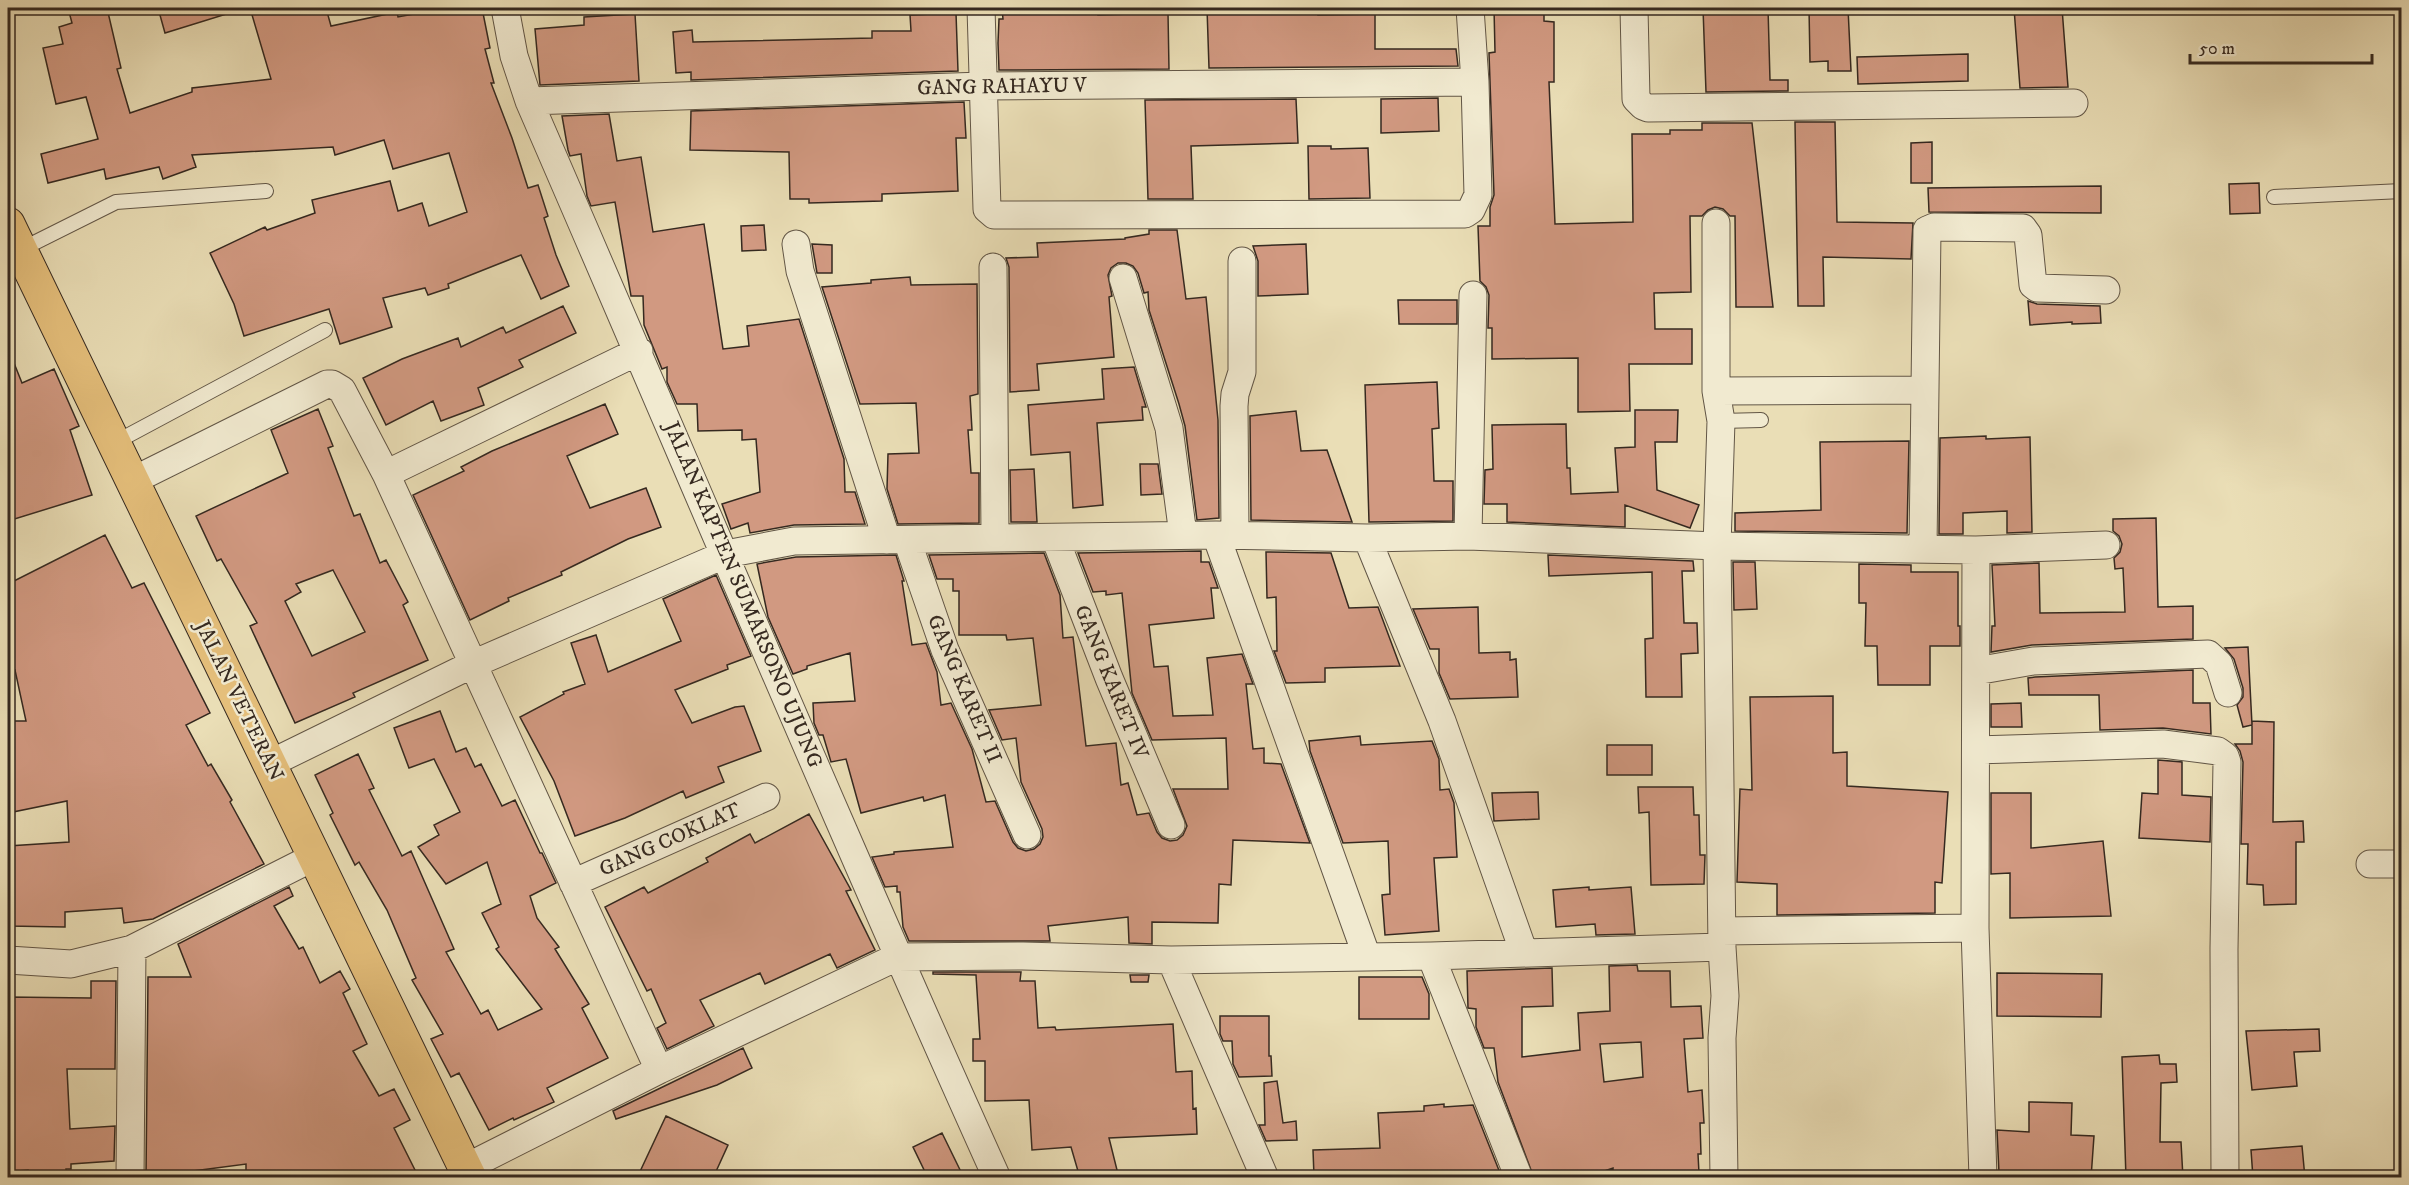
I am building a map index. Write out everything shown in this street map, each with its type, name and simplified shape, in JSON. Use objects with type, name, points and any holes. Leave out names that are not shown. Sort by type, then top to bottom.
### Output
[{"type":"main road","name":"JALAN VETERAN","points":[[16,253],[114,442],[468,1173]]},
{"type":"street","name":"JALAN KAPTEN SUMARSONO UJUNG","points":[[505,8],[514,56],[530,101],[897,957],[996,1178]]},
{"type":"street","points":[[981,8],[987,208],[994,215],[1465,214],[1471,210],[1478,195],[1475,82],[1470,8]]},
{"type":"street","points":[[1634,8],[1635,99],[1648,108],[2074,103]]},
{"type":"street","name":"GANG RAHAYU V","points":[[530,101],[983,86],[1475,82]]},
{"type":"street","points":[[1716,223],[1716,391],[1721,421],[1717,546],[1722,939],[1725,996],[1722,1038],[1724,1178]]},
{"type":"street","points":[[1923,547],[1925,233],[1929,229],[2023,228],[2028,235],[2030,280],[2037,288],[2106,290]]},
{"type":"street","name":"GANG KARET II","points":[[796,244],[800,271],[897,540],[1027,835]]},
{"type":"street","points":[[1242,261],[1242,372],[1234,406],[1226,535],[1366,957]]},
{"type":"street","points":[[993,267],[995,538]]},
{"type":"street","points":[[1123,278],[1169,428],[1183,535]]},
{"type":"street","points":[[1468,536],[1473,295]]},
{"type":"street","points":[[386,474],[639,351]]},
{"type":"street","points":[[132,481],[321,387],[333,384],[342,390],[386,474],[659,1070]]},
{"type":"street","points":[[1716,391],[1924,390]]},
{"type":"street","points":[[269,764],[473,664],[726,554],[794,541],[1226,535],[1367,538],[1468,536],[1717,546],[1923,547],[1976,550],[2106,545]]},
{"type":"street","name":"GANG KARET IV","points":[[1054,538],[1105,669],[1171,825]]},
{"type":"street","points":[[1367,538],[1442,721],[1524,953]]},
{"type":"street","points":[[1976,550],[1975,928],[1983,1178]]},
{"type":"street","points":[[1976,671],[2033,661],[2208,654],[2219,664],[2228,693]]},
{"type":"street","points":[[1976,750],[2163,744],[2218,751],[2225,756],[2227,762],[2224,950],[2225,1178]]},
{"type":"street","name":"GANG COKLAT","points":[[573,883],[766,796]]},
{"type":"street","points":[[8,960],[71,964],[132,949],[314,856]]},
{"type":"street","points":[[2370,864],[2402,864]]},
{"type":"street","points":[[468,1173],[659,1070],[897,957],[1023,956],[1171,960],[1431,956],[1524,953],[1722,939],[1975,928]]},
{"type":"street","points":[[129,1178],[132,949]]},
{"type":"street","points":[[1431,956],[1519,1178]]},
{"type":"street","points":[[1171,960],[1265,1178]]},
{"type":"lane","points":[[16,253],[116,202],[266,191]]},
{"type":"lane","points":[[2274,197],[2402,191]]},
{"type":"lane","points":[[114,442],[325,330]]},
{"type":"lane","points":[[1721,421],[1761,420]]},
{"type":"building","points":[[68,8],[107,8],[121,68],[117,69],[130,113],[192,92],[192,88],[271,79],[250,8],[326,8],[331,26],[397,12],[398,17],[447,8],[482,8],[490,48],[485,49],[494,83],[491,83],[528,188],[538,185],[548,216],[544,218],[569,286],[541,299],[521,255],[448,284],[449,288],[428,295],[425,288],[383,298],[392,327],[340,344],[329,309],[244,336],[234,304],[210,253],[265,227],[267,230],[315,213],[312,200],[390,181],[398,211],[422,203],[429,226],[467,212],[449,153],[393,169],[384,140],[335,155],[333,147],[192,155],[196,167],[163,179],[159,167],[106,179],[104,169],[48,183],[41,154],[98,139],[86,97],[56,104],[43,48],[63,44],[59,27],[72,23]]},
{"type":"building","points":[[158,8],[233,8],[233,12],[165,33]]},
{"type":"building","points":[[1002,8],[1033,8],[1033,12],[1098,10],[1098,15],[1168,13],[1169,69],[999,70],[999,19],[1003,19]]},
{"type":"building","points":[[1207,8],[1250,8],[1250,11],[1318,10],[1318,15],[1375,14],[1375,49],[1456,49],[1458,66],[1209,68]]},
{"type":"building","points":[[1494,8],[1544,8],[1544,21],[1554,22],[1554,82],[1549,82],[1555,224],[1633,222],[1632,134],[1670,134],[1670,130],[1702,130],[1702,123],[1752,123],[1773,307],[1736,307],[1735,216],[1730,216],[1723,209],[1715,207],[1702,216],[1690,216],[1691,292],[1654,293],[1655,329],[1692,329],[1692,364],[1629,364],[1630,411],[1578,412],[1578,358],[1492,359],[1492,328],[1488,328],[1489,295],[1486,287],[1480,281],[1478,226],[1490,226],[1490,207],[1494,195],[1489,53],[1495,52]]},
{"type":"building","points":[[1703,8],[1768,8],[1770,80],[1788,80],[1788,91],[1706,92]]},
{"type":"building","points":[[1809,8],[1848,8],[1851,71],[1828,71],[1828,61],[1810,62]]},
{"type":"building","points":[[2014,8],[2062,8],[2068,87],[2020,88]]},
{"type":"building","points":[[956,13],[958,71],[691,80],[691,72],[676,73],[673,32],[692,30],[693,42],[872,38],[872,31],[911,31],[910,15]]},
{"type":"building","points":[[635,14],[639,81],[540,85],[535,29],[584,25],[584,17]]},
{"type":"building","points":[[1968,54],[1968,81],[1858,84],[1857,57]]},
{"type":"building","points":[[1438,98],[1439,131],[1381,133],[1381,99]]},
{"type":"building","points":[[1296,99],[1298,143],[1191,146],[1193,199],[1148,199],[1145,100]]},
{"type":"building","points":[[964,102],[966,138],[956,138],[958,191],[882,194],[882,201],[809,203],[809,199],[790,199],[789,152],[690,150],[691,111]]},
{"type":"building","points":[[609,114],[617,161],[641,157],[653,232],[704,224],[723,349],[749,346],[747,326],[799,319],[844,459],[845,492],[855,492],[865,524],[794,525],[750,533],[748,523],[731,529],[722,504],[760,492],[756,439],[742,440],[742,430],[698,431],[697,404],[677,404],[667,382],[667,367],[662,369],[644,325],[643,296],[631,296],[615,202],[591,206],[587,196],[581,154],[570,156],[568,150],[562,116]]},
{"type":"building","points":[[1795,122],[1835,122],[1837,222],[1913,223],[1911,259],[1823,257],[1824,306],[1798,306]]},
{"type":"building","points":[[1932,142],[1932,183],[1911,183],[1911,143]]},
{"type":"building","points":[[1308,146],[1331,146],[1331,149],[1368,148],[1370,198],[1309,199]]},
{"type":"building","points":[[2259,183],[2260,213],[2230,214],[2229,184]]},
{"type":"building","points":[[2101,186],[2101,213],[1929,212],[1928,188]]},
{"type":"building","points":[[764,225],[766,250],[742,251],[741,226]]},
{"type":"building","points":[[1149,230],[1177,230],[1186,299],[1206,297],[1218,420],[1219,518],[1197,520],[1185,426],[1149,310],[1148,292],[1144,293],[1138,273],[1133,266],[1118,263],[1111,268],[1108,275],[1112,296],[1109,297],[1114,357],[1037,364],[1039,390],[1010,392],[1009,267],[1006,258],[1038,257],[1037,243],[1125,239],[1149,234]]},
{"type":"building","points":[[812,244],[832,245],[832,273],[817,273]]},
{"type":"building","points":[[1306,244],[1308,294],[1258,296],[1258,261],[1253,246]]},
{"type":"building","points":[[910,277],[911,285],[977,284],[978,394],[970,396],[972,430],[968,430],[971,473],[979,473],[979,523],[898,524],[887,489],[888,454],[919,453],[916,403],[860,404],[822,287]]},
{"type":"building","points":[[1398,300],[1457,300],[1457,324],[1399,324]]},
{"type":"building","points":[[2028,301],[2037,304],[2100,306],[2101,323],[2072,324],[2072,322],[2030,325]]},
{"type":"building","points":[[563,306],[576,333],[519,360],[523,367],[478,388],[484,405],[441,421],[433,401],[386,425],[363,378],[402,359],[458,338],[461,347],[503,327],[506,333]]},
{"type":"building","points":[[8,348],[22,383],[54,369],[79,426],[70,430],[92,495],[8,521]]},
{"type":"building","points":[[1134,367],[1146,407],[1142,407],[1143,420],[1097,423],[1103,505],[1073,508],[1070,452],[1031,455],[1028,405],[1104,399],[1102,369]]},
{"type":"building","points":[[1437,382],[1439,428],[1432,429],[1434,481],[1453,481],[1453,521],[1369,522],[1365,385]]},
{"type":"building","points":[[605,404],[618,434],[567,456],[590,508],[646,488],[661,527],[628,539],[561,572],[562,575],[508,598],[509,601],[470,620],[413,495],[464,471],[461,467],[492,451]]},
{"type":"building","points":[[318,409],[333,446],[328,448],[354,516],[360,514],[380,563],[386,560],[408,602],[403,605],[428,660],[353,693],[355,697],[295,723],[250,626],[257,623],[221,559],[217,561],[196,516],[288,473],[271,430]],"holes":[[[333,570],[365,632],[312,656],[285,601],[301,592],[296,584]]]},
{"type":"building","points":[[1635,410],[1678,410],[1677,442],[1655,442],[1657,490],[1699,505],[1690,528],[1625,505],[1625,527],[1507,522],[1507,504],[1484,504],[1485,470],[1493,469],[1492,425],[1566,424],[1567,468],[1570,468],[1571,494],[1618,492],[1615,448],[1635,447]]},
{"type":"building","points":[[1296,411],[1301,451],[1327,450],[1352,522],[1251,520],[1250,416]]},
{"type":"building","points":[[1986,436],[1986,439],[2030,437],[2032,532],[2007,533],[2007,511],[1963,513],[1963,534],[1939,534],[1940,438]]},
{"type":"building","points":[[1909,441],[1907,533],[1735,531],[1735,513],[1821,510],[1820,442]]},
{"type":"building","points":[[1140,464],[1158,464],[1162,494],[1141,495]]},
{"type":"building","points":[[1034,469],[1037,522],[1011,522],[1010,470]]},
{"type":"building","points":[[2156,518],[2158,607],[2193,606],[2193,639],[2032,645],[1991,652],[1992,626],[1995,626],[1992,565],[2039,563],[2040,613],[2125,612],[2123,568],[2115,569],[2114,558],[2120,552],[2122,544],[2119,536],[2113,531],[2113,519]]},
{"type":"building","points":[[105,535],[132,588],[144,583],[210,713],[186,725],[208,766],[211,764],[232,800],[230,802],[264,864],[153,919],[124,923],[122,908],[65,912],[65,927],[8,926],[8,846],[69,842],[67,801],[8,813],[8,721],[26,721],[15,670],[8,673],[8,584]]},
{"type":"building","points":[[1201,551],[1201,562],[1209,562],[1218,588],[1211,588],[1214,618],[1149,625],[1154,667],[1168,666],[1173,716],[1213,715],[1207,658],[1242,654],[1253,684],[1246,684],[1253,749],[1264,748],[1264,763],[1281,764],[1310,843],[1233,840],[1231,885],[1219,884],[1218,923],[1152,922],[1152,944],[1129,943],[1128,917],[1048,926],[1050,941],[909,941],[903,927],[900,892],[897,892],[897,886],[885,887],[872,857],[894,854],[894,852],[953,847],[945,795],[924,801],[923,797],[861,813],[846,759],[831,762],[823,735],[819,735],[814,723],[813,703],[855,701],[850,653],[807,666],[807,669],[793,674],[768,617],[757,564],[796,557],[896,555],[904,581],[902,581],[912,645],[926,643],[937,672],[941,705],[951,703],[972,749],[986,802],[995,801],[1013,842],[1018,848],[1026,851],[1040,844],[1043,837],[1042,829],[1021,782],[1016,738],[1002,740],[989,710],[1041,705],[1033,638],[1007,640],[1006,635],[959,635],[959,591],[953,591],[953,579],[937,579],[929,555],[1044,553],[1060,595],[1063,638],[1073,637],[1086,746],[1116,743],[1121,785],[1128,783],[1137,815],[1149,813],[1157,832],[1162,838],[1170,841],[1177,840],[1183,835],[1187,826],[1173,789],[1228,789],[1226,738],[1152,740],[1132,693],[1122,593],[1106,595],[1106,591],[1093,592],[1078,553]]},
{"type":"building","points":[[1266,552],[1331,553],[1349,608],[1378,607],[1400,666],[1325,668],[1325,682],[1286,683],[1274,651],[1277,651],[1276,597],[1267,598]]},
{"type":"building","points":[[1548,555],[1693,561],[1694,571],[1682,571],[1684,623],[1697,623],[1698,653],[1681,654],[1682,697],[1646,697],[1645,639],[1653,638],[1652,572],[1549,576]]},
{"type":"building","points":[[1733,562],[1755,562],[1757,609],[1734,610]]},
{"type":"building","points":[[1859,564],[1911,565],[1911,572],[1958,572],[1960,646],[1930,646],[1930,685],[1878,685],[1877,646],[1865,646],[1866,603],[1859,603]]},
{"type":"building","points":[[716,575],[751,656],[727,665],[728,669],[675,690],[692,723],[735,707],[744,706],[761,751],[718,767],[724,782],[686,798],[683,791],[625,818],[575,836],[554,781],[520,717],[564,694],[563,692],[585,684],[571,643],[596,635],[608,672],[681,641],[663,599]]},
{"type":"building","points":[[1478,607],[1479,653],[1510,652],[1510,660],[1516,659],[1518,697],[1450,699],[1439,673],[1439,649],[1430,649],[1413,609]]},
{"type":"building","points":[[2248,647],[2252,725],[2243,727],[2237,705],[2243,697],[2243,688],[2234,659],[2225,648]]},
{"type":"building","points":[[2193,670],[2193,703],[2210,703],[2211,734],[2163,728],[2100,730],[2099,695],[2029,695],[2028,678]]},
{"type":"building","points":[[1833,696],[1833,753],[1847,752],[1847,786],[1948,792],[1942,883],[1935,882],[1935,913],[1777,915],[1777,884],[1737,882],[1740,789],[1752,790],[1750,697]]},
{"type":"building","points":[[2021,703],[2022,727],[1991,727],[1991,704]]},
{"type":"building","points":[[440,711],[456,752],[466,748],[475,767],[481,764],[502,806],[515,800],[542,853],[556,883],[530,896],[537,918],[559,947],[555,949],[589,1004],[582,1008],[608,1058],[547,1088],[554,1102],[489,1130],[459,1073],[451,1077],[431,1039],[443,1034],[412,980],[416,978],[387,910],[359,862],[355,865],[330,815],[333,813],[315,775],[358,754],[374,788],[369,790],[402,856],[411,851],[454,949],[446,952],[481,1014],[488,1010],[498,1030],[542,1009],[496,949],[499,947],[482,913],[501,904],[487,862],[446,884],[418,847],[439,835],[434,825],[460,812],[434,759],[409,768],[394,728]]},
{"type":"building","points":[[2252,721],[2274,722],[2273,822],[2303,821],[2304,842],[2296,842],[2296,904],[2264,905],[2263,885],[2247,884],[2248,844],[2241,844],[2243,762],[2235,744],[2252,744]]},
{"type":"building","points":[[1360,736],[1361,745],[1432,741],[1439,759],[1440,790],[1449,789],[1454,803],[1457,857],[1434,858],[1439,931],[1385,935],[1382,895],[1390,894],[1388,841],[1343,843],[1310,751],[1309,741]]},
{"type":"building","points":[[1607,745],[1652,745],[1652,775],[1607,775]]},
{"type":"building","points":[[2158,760],[2182,762],[2182,795],[2211,797],[2210,842],[2139,838],[2142,793],[2158,794]]},
{"type":"building","points":[[1638,787],[1693,787],[1694,815],[1699,815],[1700,855],[1705,855],[1704,884],[1651,885],[1649,812],[1639,813]]},
{"type":"building","points":[[1538,792],[1539,819],[1494,821],[1492,793]]},
{"type":"building","points":[[1991,793],[2031,793],[2031,848],[2103,841],[2111,916],[2010,918],[2010,873],[1991,874]]},
{"type":"building","points":[[809,814],[851,890],[846,891],[875,950],[837,968],[830,954],[765,984],[760,973],[700,1000],[714,1026],[667,1049],[657,1028],[666,1023],[651,989],[647,991],[605,907],[644,887],[648,893],[708,862],[706,858],[750,834],[755,843]]},
{"type":"building","points":[[289,887],[293,896],[274,906],[299,949],[303,947],[320,983],[340,971],[350,989],[343,993],[367,1044],[353,1051],[379,1096],[394,1089],[410,1120],[394,1128],[419,1178],[246,1178],[246,1164],[178,1173],[178,1178],[146,1178],[148,977],[191,977],[178,944]]},
{"type":"building","points":[[1589,887],[1589,890],[1631,887],[1635,934],[1596,935],[1595,924],[1556,927],[1553,890]]},
{"type":"building","points":[[1637,965],[1638,971],[1670,971],[1671,1007],[1701,1006],[1703,1038],[1684,1039],[1688,1092],[1702,1090],[1704,1123],[1700,1123],[1699,1173],[1661,1175],[1661,1178],[1613,1178],[1613,1168],[1584,1178],[1534,1178],[1498,1082],[1494,1048],[1484,1048],[1476,1027],[1476,1009],[1468,1008],[1467,971],[1552,968],[1553,1006],[1522,1007],[1522,1057],[1580,1050],[1578,1013],[1610,1011],[1609,966]],"holes":[[[1641,1042],[1643,1077],[1604,1082],[1600,1044]]]},
{"type":"building","points":[[933,972],[1021,972],[1020,981],[1035,981],[1038,1028],[1055,1027],[1056,1030],[1173,1024],[1176,1072],[1192,1071],[1193,1109],[1196,1108],[1197,1134],[1109,1138],[1119,1178],[1080,1178],[1071,1147],[1032,1150],[1029,1100],[985,1101],[985,1061],[973,1061],[973,1039],[980,1039],[976,975],[933,974]]},
{"type":"building","points":[[1997,973],[2102,974],[2101,1017],[1997,1016]]},
{"type":"building","points":[[1130,975],[1149,975],[1148,982],[1131,982]]},
{"type":"building","points":[[1359,977],[1422,977],[1429,994],[1429,1019],[1359,1019]]},
{"type":"building","points":[[91,981],[116,981],[115,1069],[67,1069],[70,1129],[115,1126],[114,1161],[71,1164],[71,1169],[66,1169],[66,1178],[28,1178],[28,1170],[8,1172],[8,997],[91,998]]},
{"type":"building","points":[[1220,1016],[1269,1016],[1269,1056],[1271,1056],[1272,1076],[1239,1077],[1233,1064],[1232,1041],[1223,1041],[1220,1034]]},
{"type":"building","points":[[2319,1029],[2320,1051],[2294,1052],[2297,1086],[2252,1090],[2246,1031]]},
{"type":"building","points":[[743,1048],[752,1068],[717,1085],[616,1119],[613,1111]]},
{"type":"building","points":[[2159,1055],[2160,1064],[2176,1064],[2177,1082],[2161,1083],[2160,1142],[2181,1142],[2183,1178],[2126,1178],[2122,1057]]},
{"type":"building","points":[[1277,1081],[1283,1123],[1296,1121],[1297,1140],[1266,1141],[1259,1125],[1265,1125],[1264,1083]]},
{"type":"building","points":[[2029,1102],[2072,1103],[2071,1135],[2094,1136],[2091,1178],[1999,1173],[1997,1130],[2029,1132]]},
{"type":"building","points":[[1444,1104],[1444,1107],[1473,1105],[1502,1178],[1390,1178],[1390,1174],[1314,1176],[1313,1150],[1380,1148],[1378,1113],[1424,1111],[1424,1106]]},
{"type":"building","points":[[666,1116],[728,1145],[713,1178],[637,1178]]},
{"type":"building","points":[[942,1133],[964,1178],[928,1178],[913,1147]]},
{"type":"building","points":[[2302,1146],[2305,1178],[2253,1178],[2251,1150]]}]
